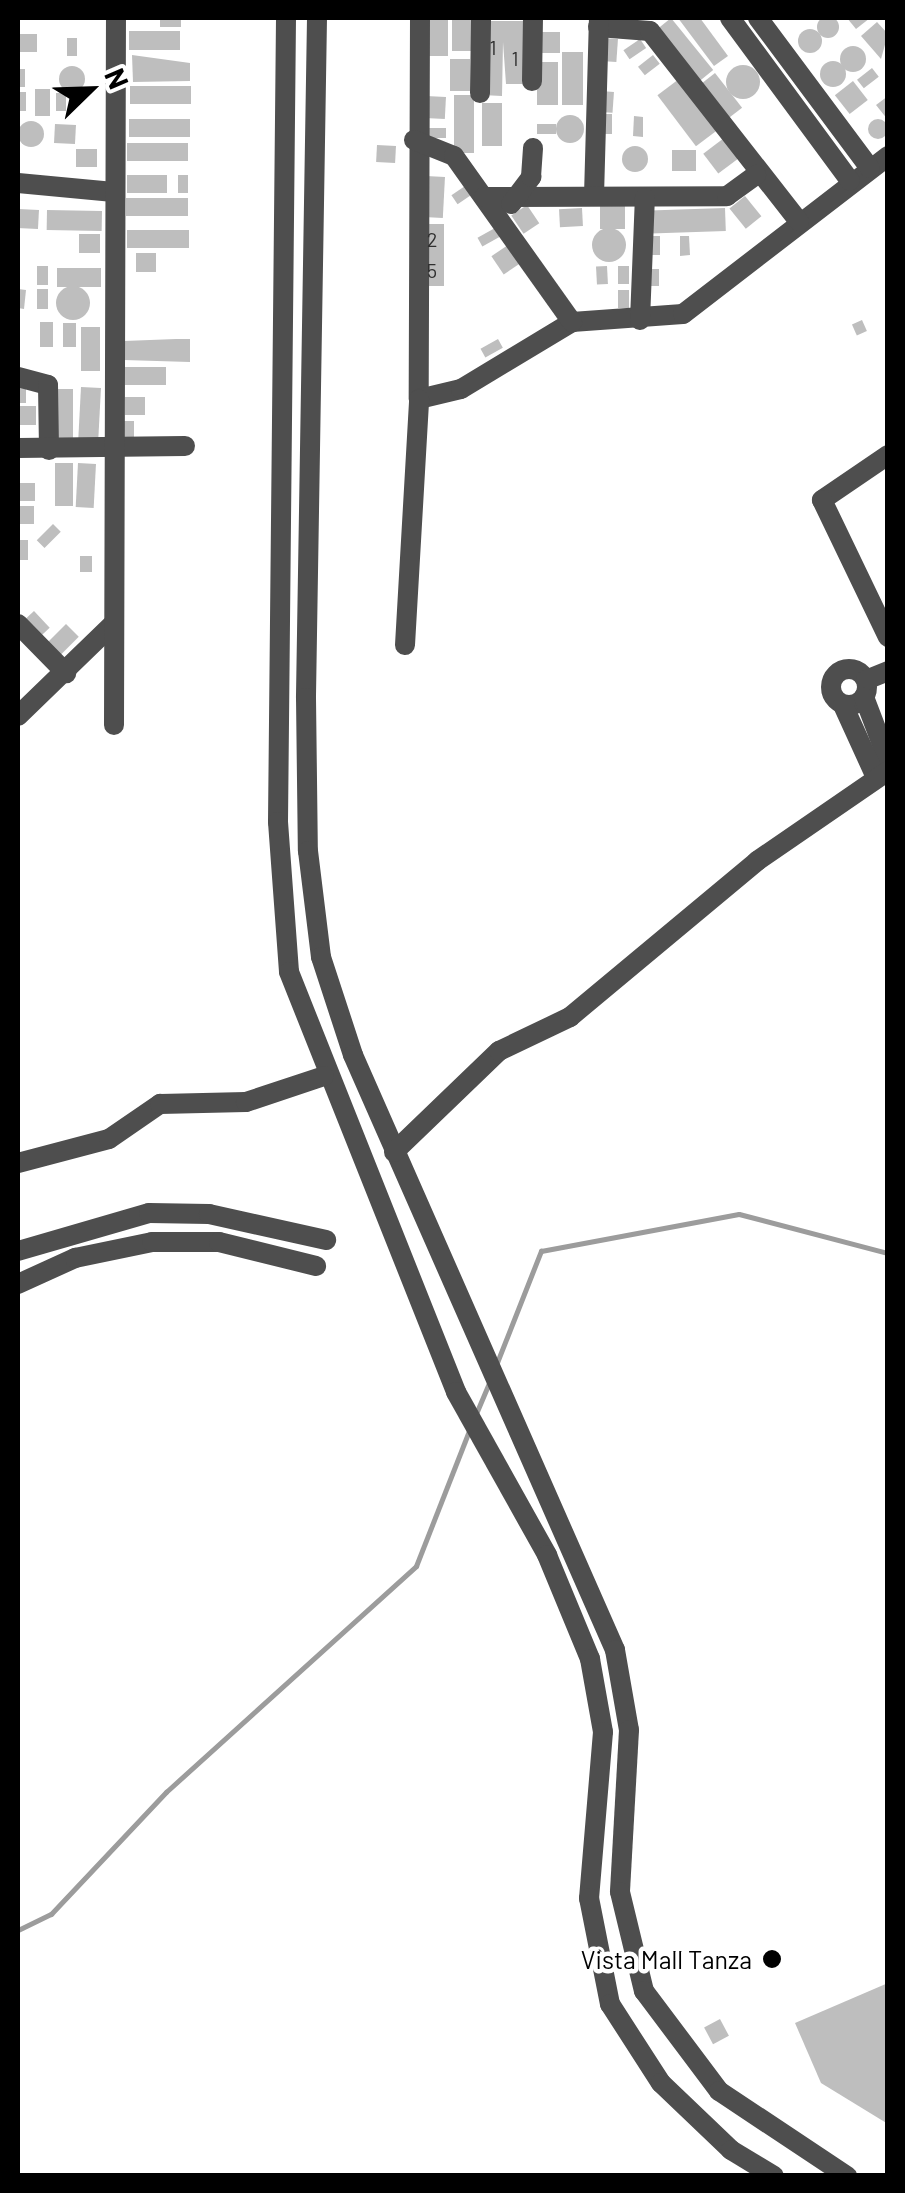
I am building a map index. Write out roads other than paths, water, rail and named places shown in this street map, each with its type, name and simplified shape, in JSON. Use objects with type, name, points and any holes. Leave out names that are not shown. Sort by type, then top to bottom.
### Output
[{"type":"street","points":[[114,725],[116,18]]},
{"type":"street","points":[[286,18],[280,918],[324,1076],[456,1392],[490,1462],[547,1555],[590,1659],[604,1732],[590,1898],[610,2004],[661,2083],[730,2150],[774,2176]]},
{"type":"street","points":[[316,18],[306,698],[321,957],[394,1152],[508,1419],[574,1542],[615,1650],[629,1730],[622,1835],[627,1947],[666,2032],[752,2119],[846,2176]]},
{"type":"street","points":[[406,645],[419,399],[414,140],[420,18]]},
{"type":"street","points":[[480,93],[481,18]]},
{"type":"street","points":[[532,82],[533,18]]},
{"type":"street","points":[[730,18],[850,180]]},
{"type":"street","points":[[419,399],[461,390],[572,322],[640,320],[691,310],[850,180],[879,162],[758,18]]},
{"type":"street","points":[[594,196],[599,22],[650,32],[756,175],[799,222]]},
{"type":"street","points":[[414,140],[448,150],[572,322]]},
{"type":"street","points":[[504,223],[516,197],[532,177],[533,148]]},
{"type":"street","points":[[484,197],[728,196],[756,175]]},
{"type":"street","points":[[18,183],[114,192]]},
{"type":"street","points":[[640,320],[644,198]]},
{"type":"street","points":[[283,212],[312,215]]},
{"type":"street","points":[[18,377],[48,386],[49,450]]},
{"type":"street","points":[[18,448],[113,450],[185,446]]},
{"type":"street","points":[[888,455],[822,500],[888,637]]},
{"type":"street","points":[[18,624],[66,673]]},
{"type":"street","points":[[18,716],[112,625]]},
{"type":"street","points":[[853,669],[865,689],[883,768],[832,691],[836,674],[853,669]]},
{"type":"street","points":[[843,704],[888,671]]},
{"type":"street","points":[[394,1152],[499,1051],[570,1017],[883,768]]},
{"type":"street","points":[[18,1162],[109,1139],[160,1104],[246,1102],[324,1076]]},
{"type":"street","points":[[18,1251],[149,1213],[209,1214],[326,1240]]},
{"type":"street","points":[[18,1284],[75,1258],[152,1242],[219,1242],[316,1266]]},
{"type":"street","points":[[595,1833],[622,1835]]},
{"type":"waterway","points":[[496,1365],[541,1251],[739,1214],[888,1253]]},
{"type":"waterway","points":[[475,1416],[490,1380]]},
{"type":"waterway","points":[[18,1930],[51,1914],[166,1792],[416,1566],[469,1431]]},
{"type":"place","name":"Vista Mall Tanza","points":[[772,1959]]}]
